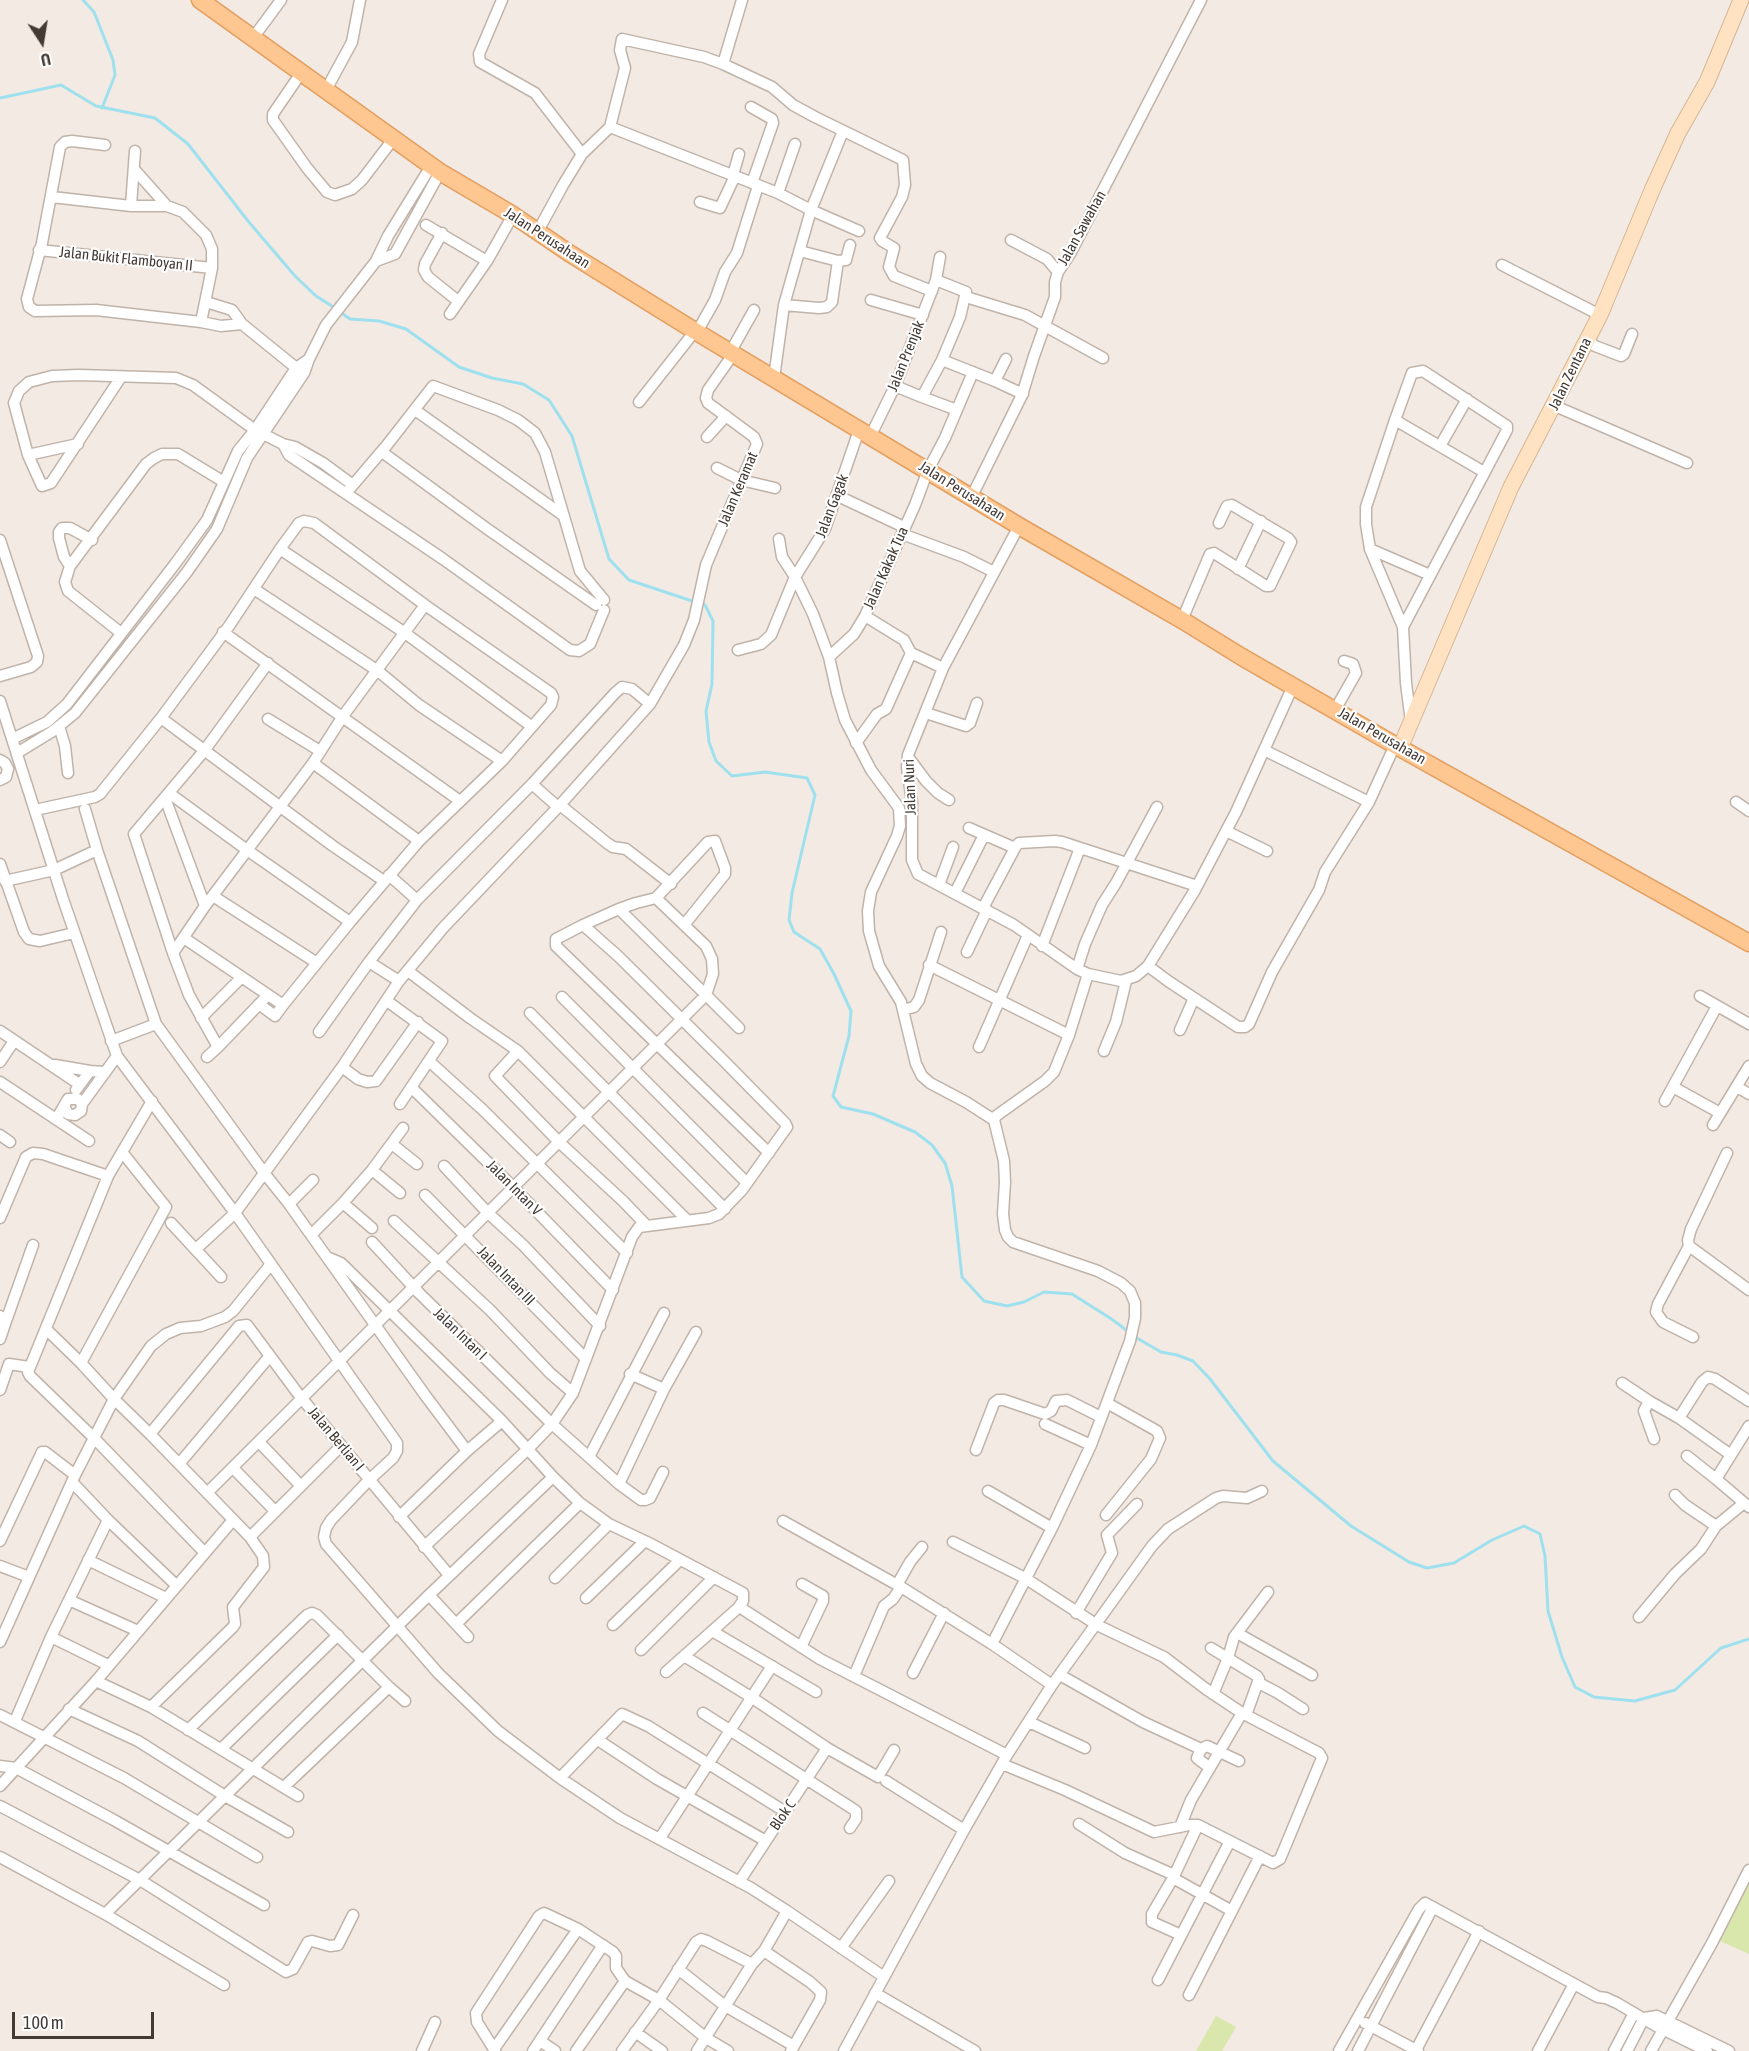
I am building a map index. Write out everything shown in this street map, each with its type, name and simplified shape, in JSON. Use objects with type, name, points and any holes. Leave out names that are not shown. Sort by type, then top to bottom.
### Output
[{"type":"main road","name":"Jalan Perusahaan","points":[[200,0],[436,169],[513,215],[569,253],[696,332],[733,352],[971,498],[1293,686],[1749,943]]},
{"type":"street","points":[[253,38],[281,0]]},
{"type":"street","points":[[326,90],[352,42],[360,0]]},
{"type":"street","points":[[502,0],[479,54],[480,62],[535,93],[582,154]]},
{"type":"street","points":[[724,64],[742,0]]},
{"type":"street","name":"Jalan Sawahan","points":[[971,498],[1023,394],[1034,356],[1056,297],[1055,282],[1058,272],[1070,254],[1201,0]]},
{"type":"street","name":"Jalan Zentana","points":[[1397,746],[1411,723],[1431,671],[1511,487],[1600,315],[1653,188],[1678,133],[1707,82],[1741,0]]},
{"type":"street","points":[[538,231],[582,154],[610,127],[625,68],[620,50],[622,39],[704,57],[724,64],[772,87],[794,105],[903,160],[905,185],[902,197],[880,238],[894,248],[889,267],[894,276],[966,292],[942,360],[922,396]]},
{"type":"street","points":[[301,73],[273,114],[273,120],[327,192],[335,195],[352,189],[362,180],[394,138]]},
{"type":"street","points":[[639,402],[696,332],[712,306],[725,272],[737,253],[773,123],[772,119],[751,107]]},
{"type":"street","points":[[610,127],[778,194],[859,231]]},
{"type":"street","points":[[774,378],[784,305],[812,210],[843,131]]},
{"type":"street","points":[[105,145],[72,141],[60,147],[52,197],[27,299],[30,309],[35,311],[96,310],[221,326],[242,324]]},
{"type":"street","points":[[778,194],[795,144]]},
{"type":"street","points":[[131,206],[135,151]]},
{"type":"street","points":[[700,202],[720,208],[734,176],[739,154]]},
{"type":"street","points":[[134,169],[167,206]]},
{"type":"street","points":[[0,780],[8,773],[2,761],[14,746],[67,704],[207,520],[238,451],[309,359],[326,325],[376,261],[408,204],[436,169]]},
{"type":"street","points":[[376,261],[395,254],[419,210],[436,169]]},
{"type":"street","points":[[52,197],[131,206],[167,206],[183,212],[206,235],[212,249],[212,268],[201,322]]},
{"type":"street","points":[[408,204],[419,210]]},
{"type":"street","points":[[450,314],[487,261],[513,215]]},
{"type":"street","points":[[426,225],[487,261]]},
{"type":"street","points":[[442,233],[424,270],[428,277],[458,301]]},
{"type":"street","points":[[1011,240],[1047,259],[1058,272]]},
{"type":"street","points":[[800,251],[838,261],[846,260],[850,245]]},
{"type":"street","name":"Jalan Bukit Flamboyan II","points":[[39,250],[212,268]]},
{"type":"street","name":"Jalan Prenjak","points":[[865,433],[895,386],[936,285],[940,256]]},
{"type":"street","points":[[784,305],[827,307],[832,302],[838,261]]},
{"type":"street","points":[[1502,265],[1600,315]]},
{"type":"street","points":[[966,297],[1010,310],[1045,325],[1103,358]]},
{"type":"street","points":[[872,300],[923,315]]},
{"type":"street","points":[[206,302],[232,310],[242,324],[300,371]]},
{"type":"street","points":[[733,352],[754,310]]},
{"type":"street","points":[[1587,340],[1595,346],[1621,356],[1632,334]]},
{"type":"street","name":"Jalan Keramat","points":[[196,1250],[235,1213],[265,1174],[408,970],[443,928],[559,806],[650,704],[684,645],[694,620],[706,565],[757,441],[708,403],[705,395],[733,352]]},
{"type":"street","points":[[995,381],[1006,358]]},
{"type":"street","points":[[942,360],[1023,394]]},
{"type":"street","points":[[1403,627],[1507,430],[1507,426],[1467,399],[1423,372],[1417,371],[1412,373],[1366,507],[1370,549],[1403,627],[1411,723]]},
{"type":"street","name":"Jalan Kakak Tua","points":[[829,657],[854,634],[865,616],[973,372]]},
{"type":"street","points":[[121,377],[51,483],[46,487],[41,485],[28,455],[14,403],[19,391],[30,382],[51,376],[121,377],[176,378],[193,385],[256,429],[283,444],[289,455],[311,463],[350,489],[570,650],[579,651],[590,644],[601,605],[580,571],[545,452],[535,433],[518,420],[498,410],[433,386],[350,489]]},
{"type":"street","points":[[895,386],[957,410]]},
{"type":"street","points":[[1440,446],[1467,399]]},
{"type":"street","points":[[1554,406],[1687,463]]},
{"type":"street","points":[[415,410],[564,517]]},
{"type":"street","points":[[707,437],[726,416]]},
{"type":"street","points":[[1395,420],[1484,472]]},
{"type":"street","points":[[14,746],[59,726],[87,699],[126,646],[187,572],[217,529],[247,458],[256,429]]},
{"type":"street","name":"Jalan Gagak","points":[[738,650],[768,640],[795,577],[817,545],[865,433]]},
{"type":"street","points":[[28,455],[78,444]]},
{"type":"street","points":[[382,452],[486,528],[601,605]]},
{"type":"street","points":[[121,633],[68,591],[65,582],[70,566],[92,540],[146,464],[162,454],[178,454],[224,482]]},
{"type":"street","points":[[717,468],[741,480],[775,488]]},
{"type":"street","points":[[838,496],[903,530],[994,572]]},
{"type":"street","points":[[1182,620],[1210,554],[1214,553],[1266,586],[1272,583],[1291,540],[1230,505],[1219,523]]},
{"type":"street","points":[[35,810],[100,794],[161,718],[299,523],[309,520],[551,693],[553,697],[551,705],[502,761],[419,841],[283,1005],[263,1000],[242,977],[184,938]]},
{"type":"street","points":[[1238,569],[1262,522]]},
{"type":"street","name":"Jalan Nuri","points":[[1019,526],[943,669],[907,757],[912,802],[905,825],[914,869],[918,874],[985,909],[1028,935],[1077,969],[1088,974],[1126,981]]},
{"type":"street","points":[[70,566],[64,557],[59,538],[62,528],[70,528],[92,540]]},
{"type":"street","points":[[779,539],[782,556],[813,614],[829,657],[842,711],[856,744],[870,770],[899,808],[905,825],[897,836],[871,892],[868,912],[869,931],[879,966],[906,1009],[914,1054],[922,1076],[930,1083],[994,1120],[1004,1161],[1003,1214],[1008,1237],[1014,1242],[1098,1271],[1121,1283],[1130,1291],[1135,1303],[1131,1341],[1091,1445],[1052,1528],[992,1644]]},
{"type":"street","points":[[0,540],[38,656],[37,662],[31,667],[0,676]]},
{"type":"street","points":[[280,549],[405,633],[531,726]]},
{"type":"street","points":[[1370,549],[1430,575]]},
{"type":"street","points":[[175,564],[187,572]]},
{"type":"street","points":[[254,589],[378,671],[418,705],[502,761]]},
{"type":"street","points":[[173,953],[425,605]]},
{"type":"street","points":[[865,616],[904,640],[911,653],[943,669]]},
{"type":"street","points":[[223,632],[460,801]]},
{"type":"street","points":[[856,744],[877,714],[886,708],[911,653]]},
{"type":"street","points":[[1335,710],[1356,673],[1353,664],[1344,661]]},
{"type":"street","points":[[218,1047],[189,995],[134,834],[204,751],[268,663]]},
{"type":"street","points":[[1104,1051],[1116,1022],[1126,981],[1148,966],[1197,886],[1226,831],[1293,686]]},
{"type":"street","points":[[319,1032],[417,900],[532,784],[619,689],[622,687],[632,689],[650,704]]},
{"type":"street","points":[[77,690],[87,699]]},
{"type":"street","points":[[0,701],[74,933],[117,1056],[235,1213],[397,1443],[397,1451],[393,1458],[369,1480],[326,1528],[324,1537],[326,1544],[438,1673],[498,1731],[560,1778],[620,1818],[739,1882],[787,1911],[884,1977]]},
{"type":"street","points":[[926,713],[966,726],[970,723],[977,703]]},
{"type":"street","points":[[161,718],[333,846],[387,878],[417,900]]},
{"type":"street","points":[[268,719],[320,752]]},
{"type":"street","points":[[59,726],[65,746],[68,773]]},
{"type":"street","points":[[1148,966],[1238,1027],[1245,1027],[1272,972],[1319,890],[1324,872],[1369,802],[1397,746]]},
{"type":"street","points":[[1264,750],[1369,802]]},
{"type":"street","points":[[907,757],[926,781],[949,800]]},
{"type":"street","points":[[312,762],[419,841]]},
{"type":"street","points":[[532,784],[611,845],[626,849],[671,884]]},
{"type":"street","points":[[167,795],[350,922]]},
{"type":"street","points":[[167,795],[205,906]]},
{"type":"street","points":[[1736,802],[1749,811]]},
{"type":"street","points":[[1077,969],[1101,905],[1157,807]]},
{"type":"street","points":[[85,809],[156,1024],[467,1451]]},
{"type":"street","points":[[969,828],[1015,848]]},
{"type":"street","points":[[1226,831],[1268,851]]},
{"type":"street","points":[[955,893],[984,835]]},
{"type":"street","points":[[684,925],[725,874],[725,868],[714,841],[708,842],[656,898],[619,909],[583,925],[556,939],[556,946],[769,1153]]},
{"type":"street","points":[[967,952],[985,909],[1019,843],[1055,841],[1197,886]]},
{"type":"street","points":[[939,885],[953,848]]},
{"type":"street","points":[[1042,946],[1080,848]]},
{"type":"street","points":[[6,881],[54,870],[97,850]]},
{"type":"street","points":[[0,864],[24,932],[29,939],[40,941],[74,933]]},
{"type":"street","points":[[213,896],[317,963]]},
{"type":"street","points":[[207,1493],[706,995],[713,974],[712,958],[706,946],[656,898]]},
{"type":"street","points":[[619,909],[739,1028]]},
{"type":"street","points":[[424,1547],[528,1450],[552,1424],[573,1393],[614,1290],[632,1237],[639,1227],[709,1218],[725,1209],[747,1183],[787,1126],[618,956],[583,925]]},
{"type":"street","points":[[906,1009],[914,1007],[919,1000],[942,932]]},
{"type":"street","points":[[979,1047],[1028,935]]},
{"type":"street","points":[[369,962],[399,981]]},
{"type":"street","points":[[929,965],[1069,1035]]},
{"type":"street","points":[[408,970],[470,1018],[518,1051],[687,1220]]},
{"type":"street","points":[[994,1120],[996,1116],[1045,1082],[1054,1072],[1069,1035],[1088,974]]},
{"type":"street","points":[[201,1018],[242,977]]},
{"type":"street","points":[[1700,996],[1749,1024]]},
{"type":"street","points":[[562,997],[747,1183]]},
{"type":"street","points":[[1180,1030],[1194,998]]},
{"type":"street","points":[[207,1056],[263,1000]]},
{"type":"street","points":[[387,1001],[442,1041],[400,1104]]},
{"type":"street","points":[[1665,1101],[1717,1006]]},
{"type":"street","points":[[530,1013],[725,1209]]},
{"type":"street","points":[[342,1067],[367,1082],[376,1081],[418,1022]]},
{"type":"street","points":[[111,1041],[156,1024]]},
{"type":"street","points":[[0,1031],[79,1084]]},
{"type":"street","points":[[0,1062],[14,1041]]},
{"type":"street","points":[[518,1051],[495,1076],[559,1142],[647,1226]]},
{"type":"street","points":[[68,1126],[75,1115],[81,1111],[82,1104],[117,1056]]},
{"type":"street","points":[[429,1061],[483,1110],[627,1253]]},
{"type":"street","points":[[50,1064],[104,1072]]},
{"type":"street","points":[[1713,1125],[1749,1066]]},
{"type":"street","points":[[57,1118],[65,1108],[66,1101],[71,1098],[90,1071]]},
{"type":"street","points":[[0,1082],[89,1141]]},
{"type":"street","points":[[1673,1087],[1720,1113]]},
{"type":"street","points":[[1737,1087],[1749,1094]]},
{"type":"street","name":"Jalan Intan V","points":[[412,1088],[614,1290]]},
{"type":"street","points":[[71,1098],[78,1099],[82,1104]]},
{"type":"street","points":[[152,1101],[108,1176],[29,1368],[30,1376],[94,1438],[205,1553]]},
{"type":"street","points":[[65,1108],[68,1114],[75,1115]]},
{"type":"street","points":[[311,1235],[372,1170],[403,1128]]},
{"type":"street","points":[[0,1135],[10,1142]]},
{"type":"street","points":[[392,1144],[417,1164]]},
{"type":"street","points":[[0,1218],[26,1157],[33,1152],[108,1176]]},
{"type":"street","points":[[81,1363],[166,1207],[122,1152]]},
{"type":"street","points":[[1693,1337],[1663,1322],[1656,1312],[1689,1246],[1691,1229],[1727,1153]]},
{"type":"street","points":[[444,1166],[600,1326]]},
{"type":"street","points":[[372,1170],[400,1193]]},
{"type":"street","points":[[289,1204],[313,1180]]},
{"type":"street","name":"Jalan Intan III","points":[[425,1195],[586,1359]]},
{"type":"street","points":[[343,1203],[372,1228]]},
{"type":"street","points":[[394,1221],[439,1261],[573,1393]]},
{"type":"street","points":[[171,1222],[221,1277]]},
{"type":"street","name":"Jalan Intan I","points":[[372,1242],[413,1287],[552,1424],[619,1484],[641,1500],[645,1500],[650,1498],[663,1472]]},
{"type":"street","points":[[0,1339],[3,1319],[33,1245]]},
{"type":"street","points":[[1689,1246],[1749,1290]]},
{"type":"street","points":[[327,1257],[341,1263],[502,1421],[580,1503],[609,1524],[743,1593],[744,1597],[738,1608],[666,1672]]},
{"type":"street","points":[[0,1642],[74,1479],[114,1399],[156,1340],[180,1328],[201,1326],[225,1317],[233,1311],[271,1264]]},
{"type":"street","points":[[589,1457],[630,1374],[664,1313]]},
{"type":"street","name":"Jalan Berlian I","points":[[150,1434],[239,1326],[247,1325],[302,1399],[449,1575]]},
{"type":"street","points":[[46,1329],[250,1537],[263,1556],[264,1568],[233,1607],[235,1624],[151,1707]]},
{"type":"street","points":[[619,1484],[664,1389],[696,1332]]},
{"type":"street","points":[[179,1464],[270,1356]]},
{"type":"street","points":[[0,1390],[5,1362],[29,1368]]},
{"type":"street","points":[[630,1374],[664,1389]]},
{"type":"street","points":[[1679,1418],[1702,1382],[1708,1377],[1715,1379],[1749,1401]]},
{"type":"street","points":[[1622,1383],[1679,1418],[1731,1455]]},
{"type":"street","points":[[976,1450],[994,1403],[998,1400],[1045,1414],[1051,1411],[1056,1401],[1067,1400],[1101,1417]]},
{"type":"street","points":[[1649,1401],[1644,1411],[1654,1439]]},
{"type":"street","points":[[1106,1515],[1151,1459],[1160,1438],[1157,1431],[1107,1403]]},
{"type":"street","points":[[399,1516],[502,1421]]},
{"type":"street","points":[[1044,1424],[1091,1445]]},
{"type":"street","points":[[1716,1479],[1749,1426]]},
{"type":"street","points":[[259,1442],[300,1485]]},
{"type":"street","points":[[250,1537],[341,1446]]},
{"type":"street","points":[[0,1540],[41,1454],[45,1452],[74,1479],[108,1520],[177,1586]]},
{"type":"street","points":[[1639,1617],[1675,1574],[1701,1549],[1716,1526],[1747,1505],[1687,1456]]},
{"type":"street","points":[[233,1468],[275,1511]]},
{"type":"street","points":[[105,1914],[449,1575],[553,1477]]},
{"type":"street","points":[[988,1491],[1052,1528]]},
{"type":"street","points":[[844,2051],[1005,1759],[1052,1685],[1152,1546],[1168,1529],[1216,1498],[1223,1496],[1248,1498],[1262,1491]]},
{"type":"street","points":[[1675,1495],[1685,1505],[1716,1526]]},
{"type":"street","points":[[456,1623],[580,1503]]},
{"type":"street","points":[[1076,1612],[1112,1553],[1107,1536],[1137,1504]]},
{"type":"street","points":[[15,1721],[51,1637],[108,1520]]},
{"type":"street","points":[[0,1786],[96,1681],[233,1520]]},
{"type":"street","points":[[783,1521],[944,1613],[1052,1685]]},
{"type":"street","points":[[555,1578],[609,1524]]},
{"type":"street","points":[[586,1598],[645,1541]]},
{"type":"street","points":[[744,1611],[801,1647],[1005,1759],[1154,1832],[1198,1825],[1273,1863],[1280,1859],[1322,1758],[1319,1754],[1244,1714],[1164,1657],[1097,1625],[1025,1578],[953,1542]]},
{"type":"street","points":[[854,1676],[884,1606],[893,1599],[910,1562],[922,1547]]},
{"type":"street","points":[[88,1560],[166,1598]]},
{"type":"street","points":[[613,1625],[681,1560]]},
{"type":"street","points":[[0,1566],[29,1577]]},
{"type":"street","points":[[641,1650],[714,1578]]},
{"type":"street","points":[[801,1647],[823,1601],[823,1596],[802,1584]]},
{"type":"street","points":[[1213,1694],[1238,1633],[1268,1592]]},
{"type":"street","points":[[429,1595],[468,1636]]},
{"type":"street","points":[[69,1600],[138,1631]]},
{"type":"street","points":[[189,1730],[307,1615],[312,1613],[317,1615],[405,1701]]},
{"type":"street","points":[[913,1673],[944,1613]]},
{"type":"street","points":[[712,1631],[816,1692]]},
{"type":"street","points":[[1238,1633],[1312,1675]]},
{"type":"street","points":[[222,1749],[338,1635]]},
{"type":"street","points":[[51,1637],[108,1665]]},
{"type":"street","points":[[1180,1827],[1209,1768],[1244,1714],[1259,1683],[1257,1676],[1211,1648]]},
{"type":"street","points":[[684,1656],[827,1748],[878,1777],[894,1750]]},
{"type":"street","points":[[660,1838],[771,1666]]},
{"type":"street","points":[[1060,1675],[1143,1722],[1201,1749]]},
{"type":"street","points":[[96,1681],[151,1707],[298,1796]]},
{"type":"street","points":[[1259,1683],[1303,1709]]},
{"type":"street","points":[[284,1787],[389,1686]]},
{"type":"street","points":[[69,1709],[138,1742],[288,1833]]},
{"type":"street","points":[[703,1713],[856,1812],[856,1819],[850,1828]]},
{"type":"street","points":[[0,1714],[124,1778],[257,1857]]},
{"type":"street","points":[[560,1778],[622,1714],[648,1726],[784,1811]]},
{"type":"street","points":[[1029,1722],[1085,1748]]},
{"type":"street","points":[[598,1740],[657,1779],[766,1841]]},
{"type":"street","points":[[1209,1768],[1198,1760],[1201,1749],[1207,1746],[1239,1761]]},
{"type":"street","name":"Blok C","points":[[739,1882],[827,1748]]},
{"type":"street","points":[[0,1766],[16,1768],[264,1905]]},
{"type":"street","points":[[886,1781],[964,1830]]},
{"type":"street","points":[[0,1806],[140,1880],[286,1972],[293,1970],[308,1942],[334,1947],[338,1945],[353,1915]]},
{"type":"street","points":[[1079,1824],[1125,1853],[1174,1877],[1232,1911]]},
{"type":"street","points":[[1181,1935],[1152,1922],[1152,1914],[1174,1877],[1198,1825]]},
{"type":"street","points":[[1158,1980],[1230,1841]]},
{"type":"street","points":[[1189,1995],[1260,1856]]},
{"type":"street","points":[[0,1857],[105,1914],[224,1985]]},
{"type":"street","points":[[1651,2051],[1716,1935],[1749,1870]]},
{"type":"street","points":[[841,1948],[889,1881]]},
{"type":"street","points":[[1339,2051],[1422,1904],[1425,1903],[1598,1997],[1606,1998],[1639,2015],[1658,2016],[1664,2025],[1707,2051]]},
{"type":"street","points":[[1358,2051],[1433,1907]]},
{"type":"street","points":[[698,2051],[752,1964],[764,1951],[787,1911]]},
{"type":"street","points":[[578,1929],[495,2050],[477,2022],[476,2013],[539,1916],[544,1913],[578,1929],[603,1945],[616,1956],[616,1968],[625,1981],[658,2000],[706,2038],[728,2051]]},
{"type":"street","points":[[1358,2018],[1417,2050],[1479,1931]]},
{"type":"street","points":[[622,2051],[696,1942],[701,1939],[752,1964]]},
{"type":"street","points":[[533,2051],[603,1945]]},
{"type":"street","points":[[678,1969],[725,2006],[793,2048],[820,2000],[821,1992],[764,1951]]},
{"type":"street","points":[[576,2051],[625,1981]]},
{"type":"street","points":[[1538,2051],[1574,1984]]},
{"type":"street","points":[[875,1993],[956,2046],[975,2051]]},
{"type":"street","points":[[1614,2051],[1639,2015]]},
{"type":"street","points":[[1627,2051],[1639,2015]]},
{"type":"street","points":[[422,2051],[435,2022]]},
{"type":"street","points":[[1664,2025],[1729,2051]]},
{"type":"street","points":[[635,2032],[662,2051]]},
{"type":"street","points":[[540,2041],[555,2051]]},
{"type":"green space","points":[[1749,1881],[1749,1954],[1720,1941]]},
{"type":"green space","points":[[1216,2016],[1236,2027],[1222,2051],[1196,2051]]},
{"type":"waterway","points":[[83,0],[94,12],[113,60],[115,75],[102,108]]},
{"type":"waterway","points":[[0,98],[61,85],[96,106],[155,118],[188,144],[248,221],[295,276],[316,296],[335,308]]},
{"type":"waterway","points":[[340,312],[350,319],[379,321],[406,329],[459,367],[492,378],[523,384],[549,400],[572,436],[609,559],[629,580],[695,602]]},
{"type":"waterway","points":[[701,604],[705,605],[713,621],[712,684],[706,711],[709,742],[716,761],[732,776],[765,772],[807,778],[815,795],[792,893],[789,920],[794,932],[820,949],[851,1011],[849,1036],[833,1096],[841,1107],[873,1114],[915,1132],[932,1145],[945,1163],[952,1186],[962,1277],[984,1301],[1007,1306],[1024,1302],[1044,1292],[1072,1294],[1130,1333]]},
{"type":"waterway","points":[[1135,1337],[1161,1352],[1193,1361],[1210,1379],[1273,1461],[1351,1526],[1409,1562],[1427,1568],[1454,1563],[1492,1540],[1524,1526],[1540,1534],[1545,1556],[1548,1611],[1562,1657],[1575,1687],[1594,1697],[1635,1701],[1675,1690],[1721,1648],[1749,1639]]}]
